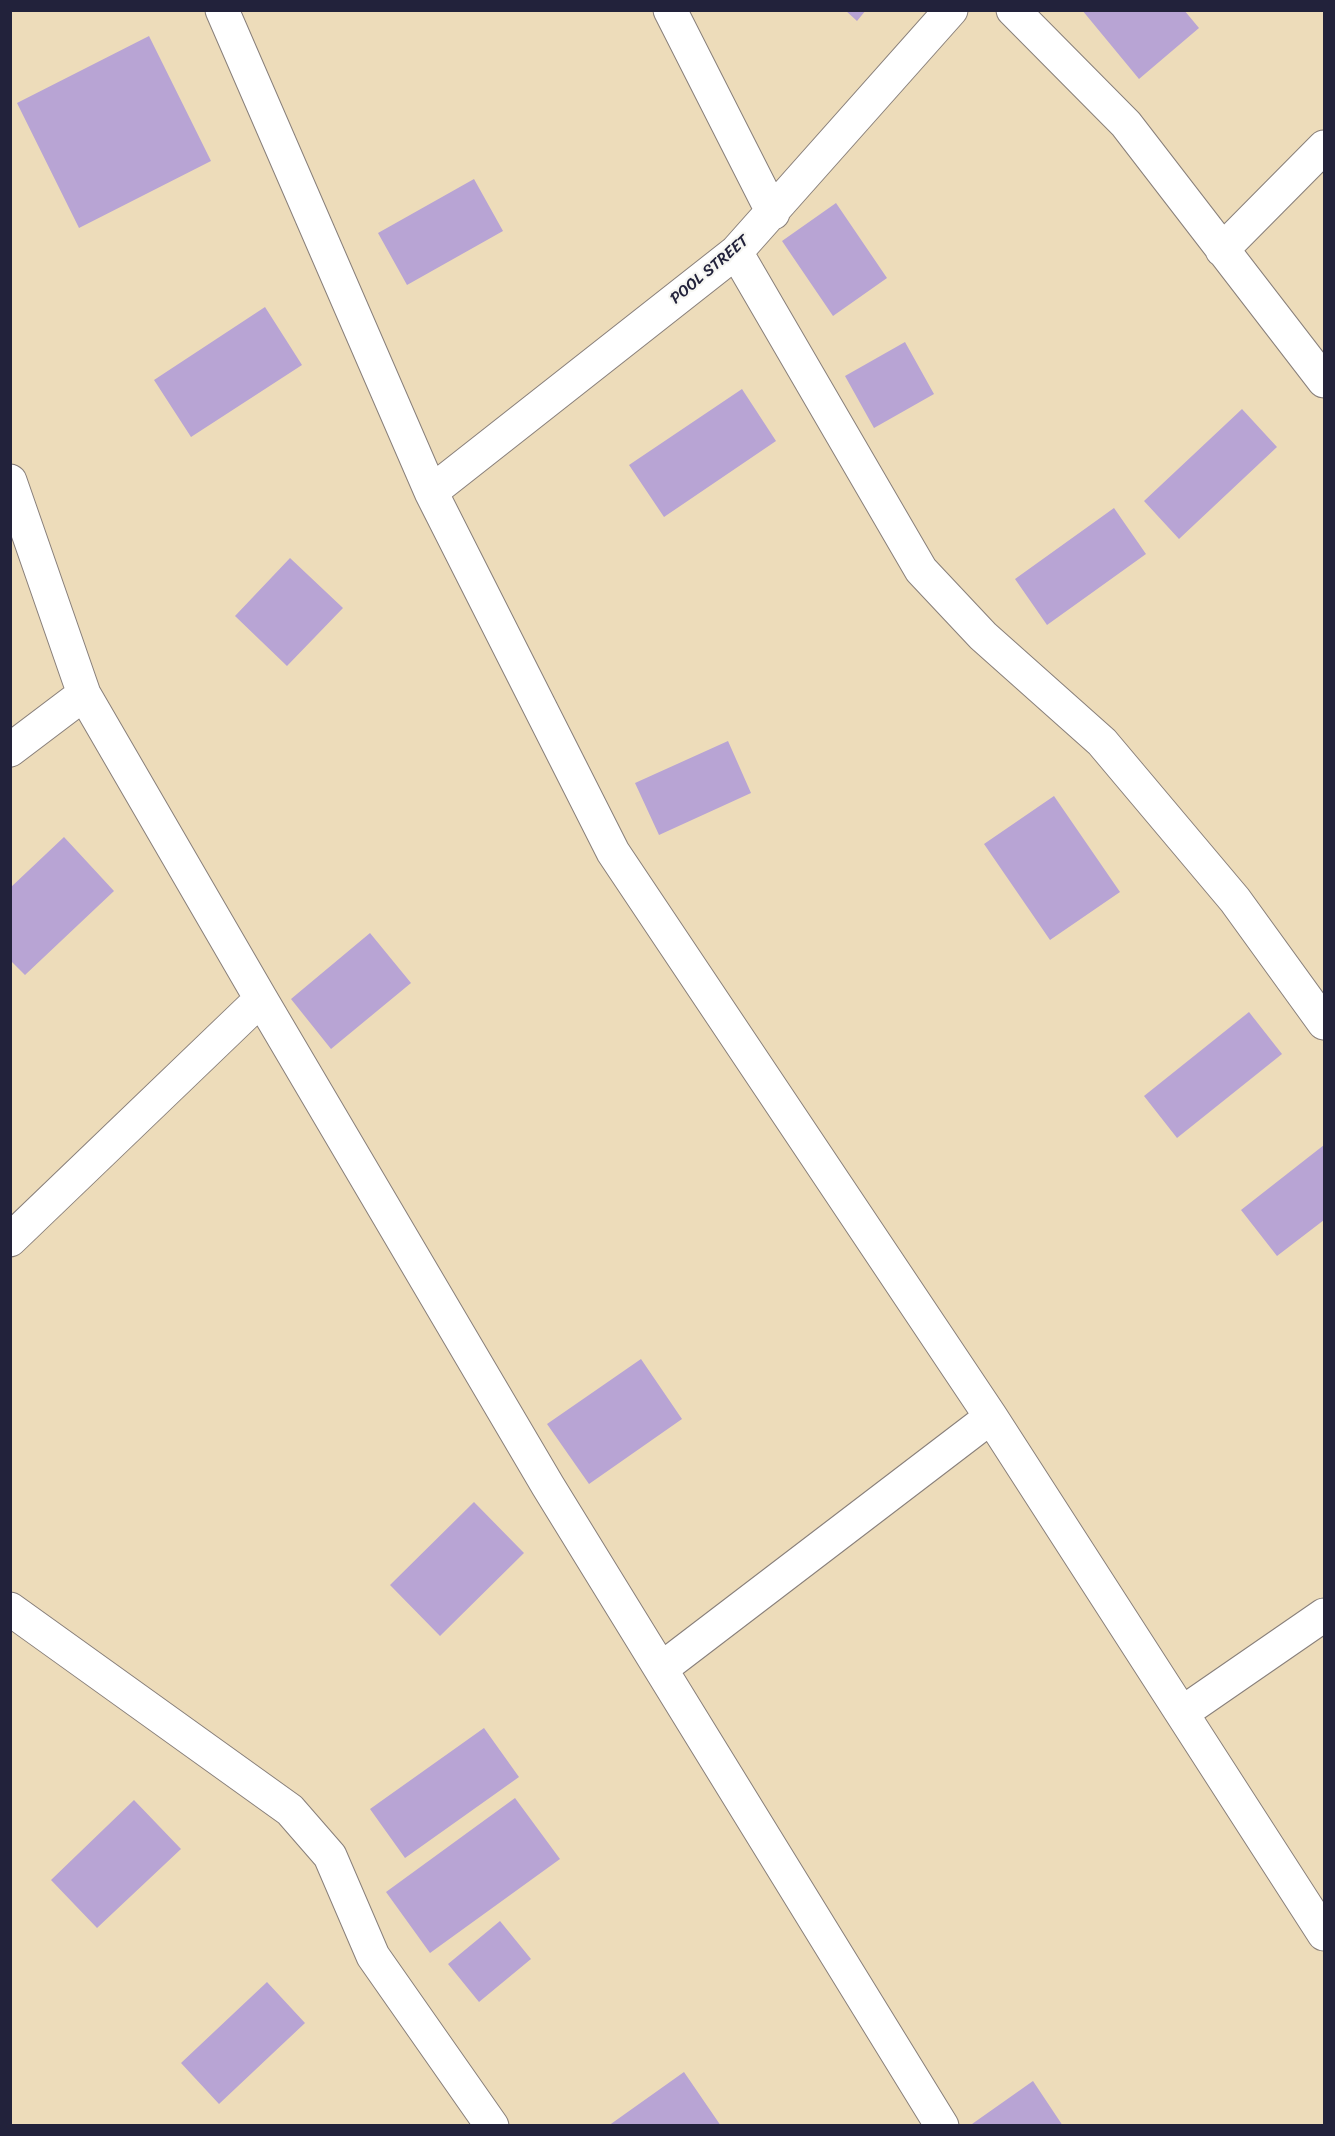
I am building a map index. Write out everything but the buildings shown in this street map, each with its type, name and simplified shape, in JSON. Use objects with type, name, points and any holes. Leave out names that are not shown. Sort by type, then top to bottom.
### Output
[{"type":"street","points":[[222,10],[431,492],[613,852],[990,1417],[1324,1934]]},
{"type":"street","points":[[670,10],[773,213]]},
{"type":"street","name":"POOL STREET","points":[[431,492],[736,252],[951,10]]},
{"type":"street","points":[[1013,10],[1126,124],[1324,381]]},
{"type":"street","points":[[1222,250],[1324,147]]},
{"type":"street","points":[[736,252],[921,570],[983,636],[1102,742],[1235,900],[1324,1023]]},
{"type":"street","points":[[10,481],[84,694],[548,1486],[942,2126]]},
{"type":"street","points":[[10,750],[84,694]]},
{"type":"street","points":[[10,1240],[261,999]]},
{"type":"street","points":[[661,1670],[990,1417]]},
{"type":"street","points":[[10,1609],[290,1810],[330,1856],[373,1956],[492,2126]]},
{"type":"street","points":[[1182,1713],[1324,1615]]}]
